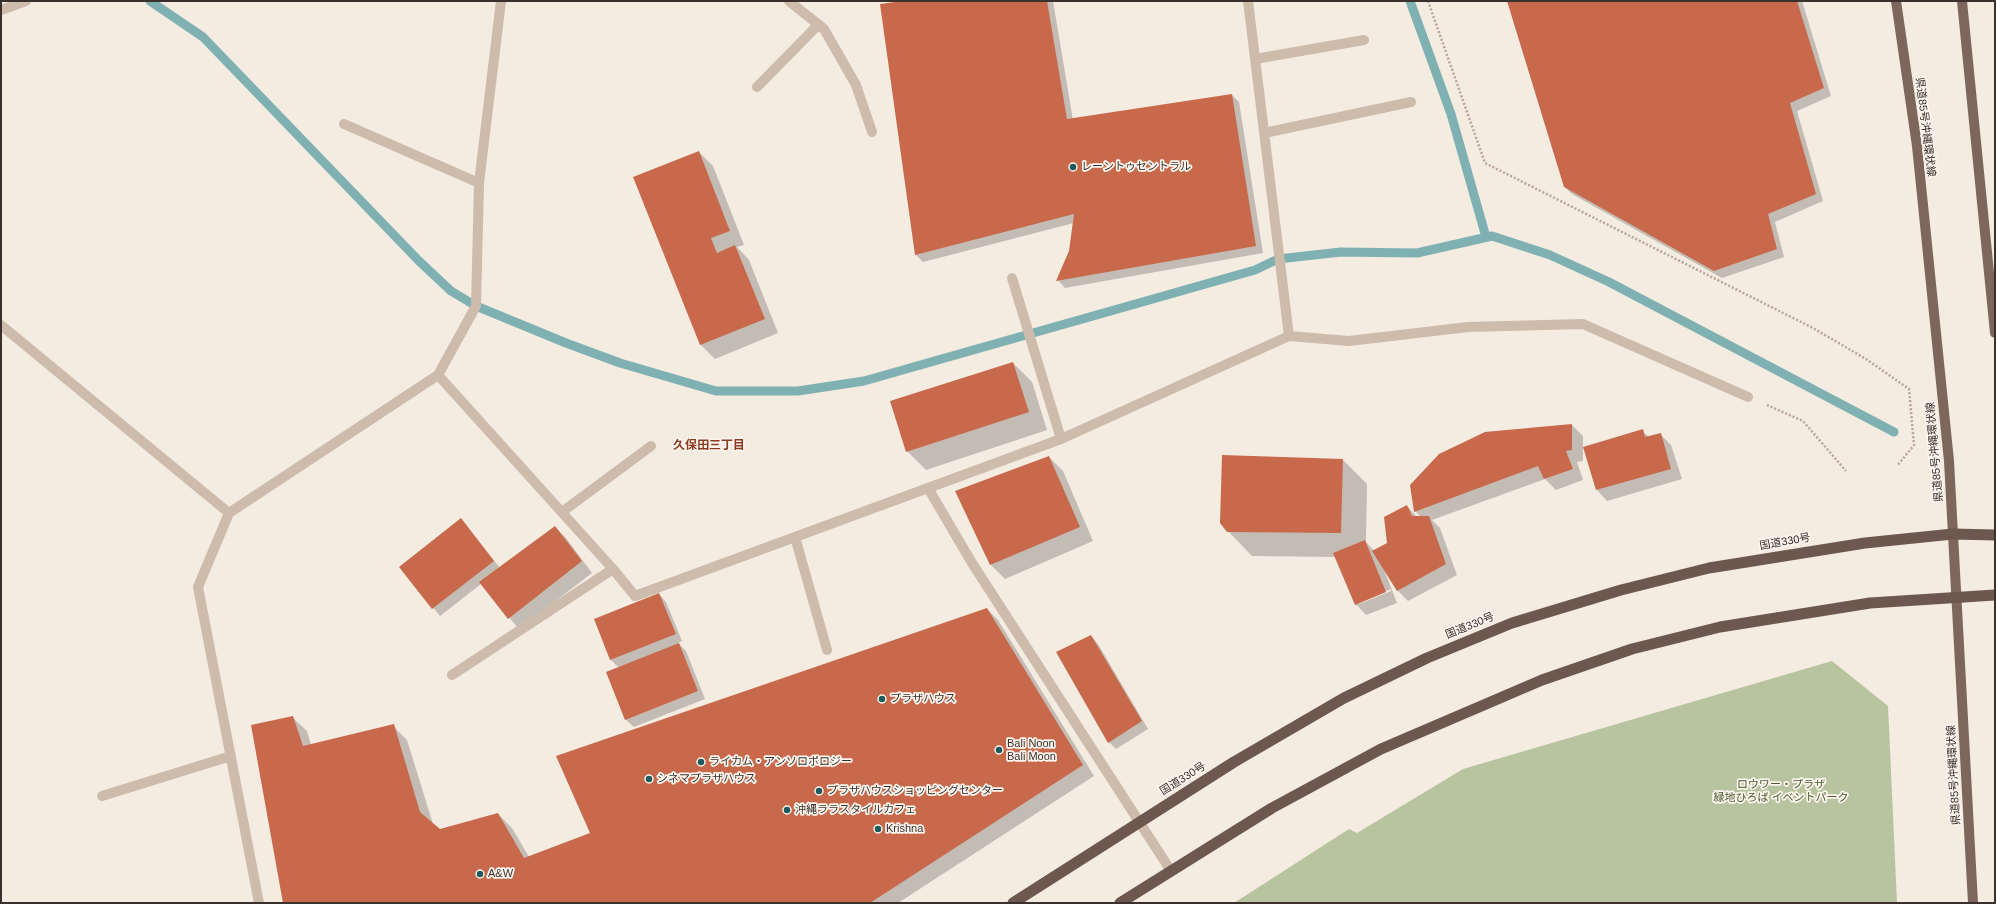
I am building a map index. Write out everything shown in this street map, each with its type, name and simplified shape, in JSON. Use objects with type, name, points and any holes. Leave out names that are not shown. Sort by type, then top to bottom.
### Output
[{"type":"highway","name":"国道330号","points":[[1013,903],[1234,762],[1344,698],[1427,658],[1512,623],[1621,590],[1709,568],[1844,546],[1953,534],[1995,535]]},
{"type":"highway","points":[[1120,903],[1272,808],[1381,749],[1542,680],[1632,648],[1720,627],[1870,603],[1995,595]]},
{"type":"main road","name":"県道85号沖縄環状線","points":[[1896,1],[1917,146],[1949,461],[1973,903]]},
{"type":"main road","points":[[1962,1],[1995,333]]},
{"type":"street","points":[[1,10],[26,1]]},
{"type":"street","points":[[259,903],[198,587],[229,513],[438,375],[476,306],[479,183],[501,1]]},
{"type":"street","points":[[789,1],[824,29],[856,85],[872,132]]},
{"type":"street","points":[[1248,1],[1289,336]]},
{"type":"street","points":[[757,87],[818,24]]},
{"type":"street","points":[[1255,59],[1364,40]]},
{"type":"street","points":[[1264,134],[1411,102]]},
{"type":"street","points":[[344,124],[479,183]]},
{"type":"street","points":[[1012,278],[1062,439]]},
{"type":"street","points":[[438,375],[613,569],[635,596],[1062,439],[1289,336],[1349,341],[1468,327],[1583,324],[1748,397]]},
{"type":"street","points":[[1,325],[229,513]]},
{"type":"street","points":[[562,512],[651,446]]},
{"type":"street","points":[[928,488],[972,563],[1171,871]]},
{"type":"street","points":[[795,537],[827,650]]},
{"type":"street","points":[[452,675],[613,569]]},
{"type":"street","points":[[102,796],[230,756]]},
{"type":"path","points":[[1428,1],[1485,163],[1813,328],[1866,359],[1909,389],[1914,445],[1897,466]]},
{"type":"path","points":[[1748,397],[1803,422],[1846,471]]},
{"type":"green space","name":"ロウワー・プラザ 緑地ひろば イベントパーク","points":[[1832,661],[1888,706],[1897,903],[1234,903],[1349,829],[1357,833],[1463,769]]},
{"type":"building","name":"レーントゥセントラル","points":[[902,1],[1047,1],[1067,119],[1232,94],[1256,246],[1056,281],[1069,251],[1074,214],[915,255],[880,4]]},
{"type":"building","points":[[1507,1],[1797,1],[1824,88],[1790,103],[1816,194],[1768,214],[1777,249],[1714,271],[1564,187]]},
{"type":"building","points":[[699,151],[730,231],[711,238],[717,253],[735,245],[765,319],[700,345],[633,177]]},
{"type":"building","points":[[1013,362],[1029,412],[906,452],[890,401]]},
{"type":"building","points":[[1572,424],[1572,450],[1566,451],[1573,469],[1544,479],[1538,466],[1414,512],[1410,485],[1439,454],[1485,432]]},
{"type":"building","points":[[1643,429],[1645,437],[1661,433],[1671,469],[1596,490],[1583,447]]},
{"type":"building","points":[[1222,455],[1343,459],[1341,533],[1227,532],[1220,523]]},
{"type":"building","points":[[1049,456],[1080,527],[990,565],[955,491]]},
{"type":"building","points":[[1407,505],[1412,516],[1429,516],[1446,564],[1397,591],[1372,551],[1387,543],[1384,517]]},
{"type":"building","points":[[461,518],[494,561],[432,609],[399,567]]},
{"type":"building","points":[[555,526],[582,561],[508,619],[479,582]]},
{"type":"building","points":[[1365,540],[1386,592],[1355,605],[1333,553]]},
{"type":"building","points":[[659,593],[676,634],[610,660],[594,619]]},
{"type":"building","name":"プラザハウス","points":[[987,608],[1083,765],[870,903],[283,903],[251,725],[293,716],[303,746],[394,724],[420,812],[440,829],[498,813],[524,858],[590,833],[556,756]]},
{"type":"building","points":[[1091,635],[1142,721],[1108,743],[1056,652]]},
{"type":"building","points":[[679,643],[698,691],[625,720],[606,672]]},
{"type":"waterway","points":[[150,1],[203,37],[419,261],[451,291],[476,306],[566,343],[620,363],[716,391],[798,391],[864,381],[1255,270],[1278,259],[1341,252],[1417,253],[1492,236],[1550,255],[1609,282],[1894,432]]},
{"type":"waterway","points":[[1410,1],[1451,114],[1486,237]]},
{"type":"place","name":"レーントゥセントラル","points":[[1073,167]]},
{"type":"place","name":"プラザハウス","points":[[882,699]]},
{"type":"place","name":"Bali Noon Bali Moon","points":[[999,750]]},
{"type":"place","name":"ライカム・アンソロポロジー","points":[[701,762]]},
{"type":"place","name":"シネマプラザハウス","points":[[649,779]]},
{"type":"place","name":"プラザハウスショッピングセンター","points":[[819,791]]},
{"type":"place","name":"沖縄ララスタイルカフェ","points":[[787,810]]},
{"type":"place","name":"Krishna","points":[[878,829]]},
{"type":"place","name":"A&W","points":[[480,874]]},
{"type":"district","name":"久保田三丁目","points":[[709,446]]}]
